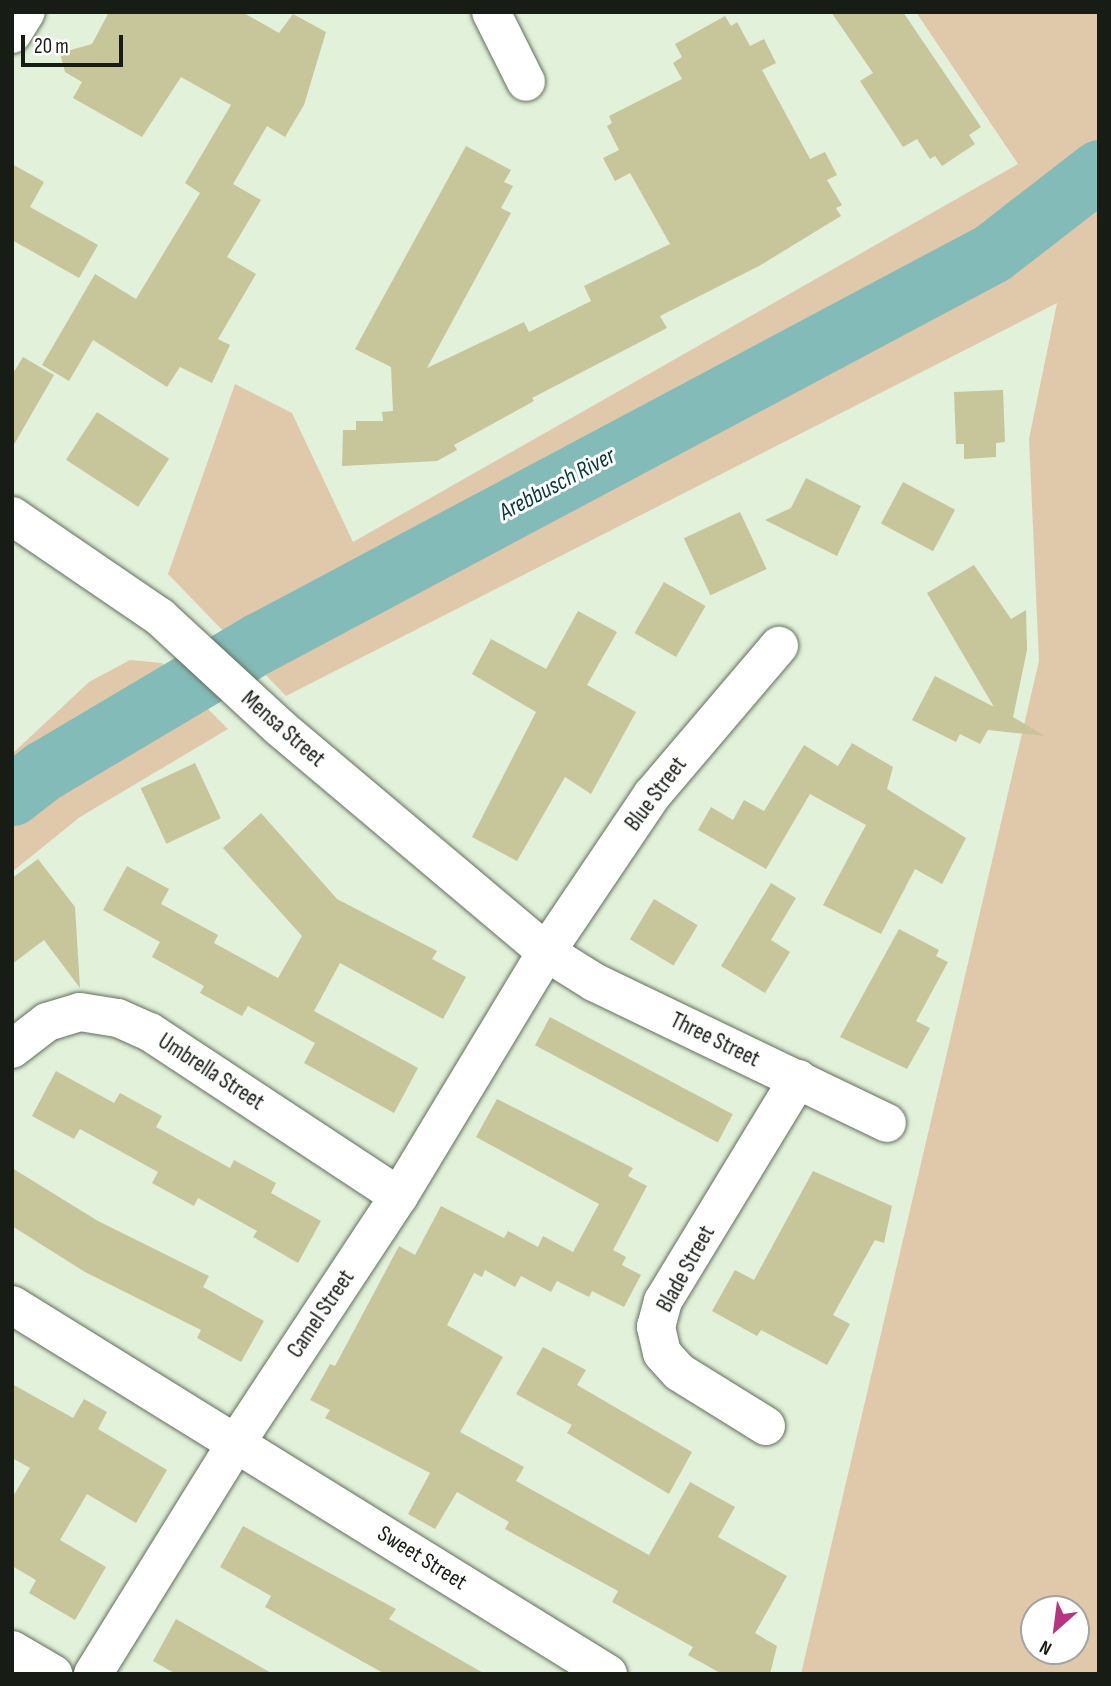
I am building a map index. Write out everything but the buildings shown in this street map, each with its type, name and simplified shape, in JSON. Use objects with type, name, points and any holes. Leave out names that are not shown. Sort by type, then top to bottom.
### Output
[{"type":"street","points":[[12,34],[26,12]]},
{"type":"street","points":[[491,12],[526,82]]},
{"type":"street","name":"Mensa Street","points":[[12,516],[160,617],[279,727],[546,952]]},
{"type":"street","name":"Blue Street","points":[[546,952],[652,796],[779,646]]},
{"type":"street","name":"Three Street","points":[[546,952],[594,982],[887,1123]]},
{"type":"street","name":"Camel Street","points":[[93,1674],[236,1443],[399,1196],[546,952]]},
{"type":"street","name":"Umbrella Street","points":[[12,1049],[47,1022],[80,1012],[118,1018],[150,1032],[399,1196]]},
{"type":"street","name":"Blade Street","points":[[766,1426],[679,1372],[662,1353],[656,1327],[663,1301],[798,1079]]},
{"type":"street","points":[[12,1305],[236,1443]]},
{"type":"street","name":"Sweet Street","points":[[236,1443],[608,1674]]},
{"type":"street","points":[[12,1650],[53,1674]]},
{"type":"shaded area","points":[[916,12],[1099,12],[1099,1674],[801,1674],[1039,661],[1029,439],[1057,303],[286,696],[168,574],[235,384],[292,413],[353,542],[1018,164]]},
{"type":"shaded area","points":[[130,660],[162,663],[228,729],[80,817],[12,872],[12,754],[89,682]]},
{"type":"waterway","name":"Arebbusch River","points":[[12,795],[43,771],[259,643],[992,253],[1099,170]]}]
